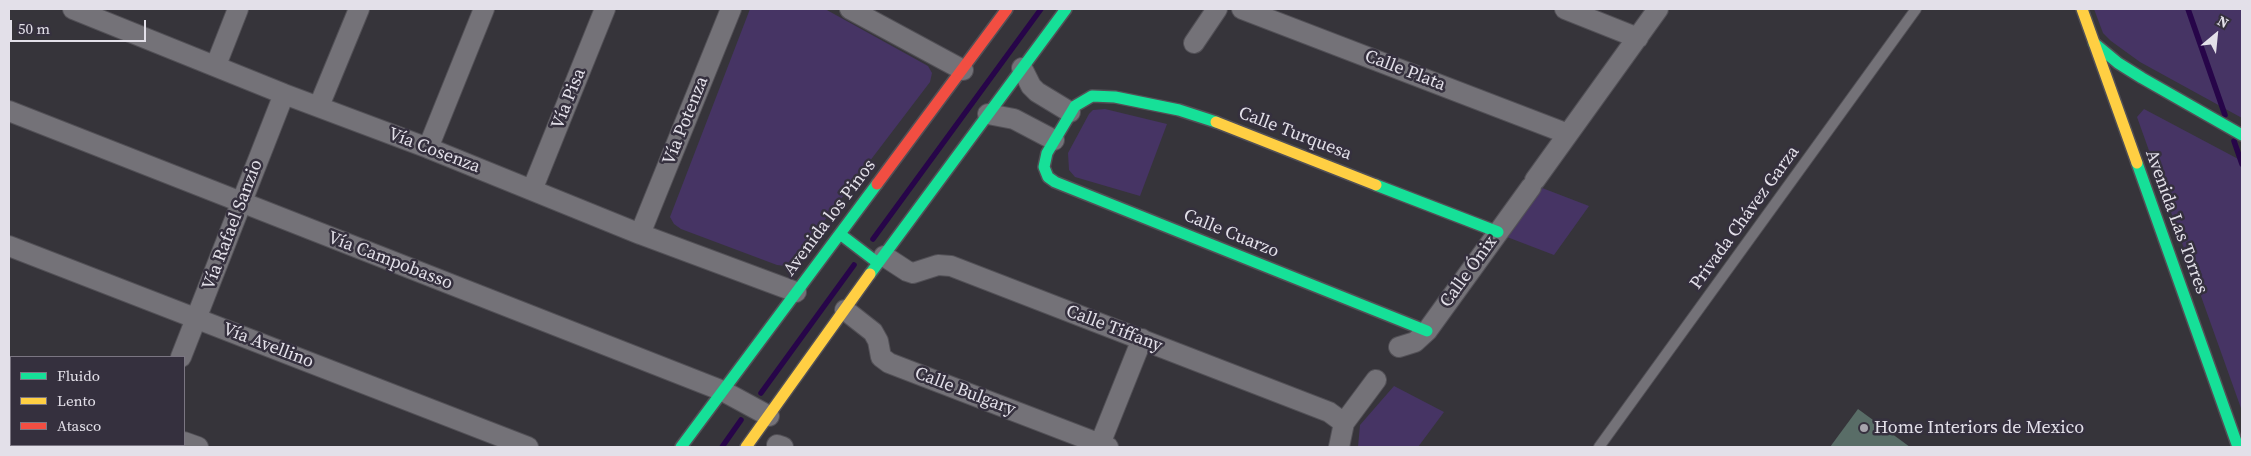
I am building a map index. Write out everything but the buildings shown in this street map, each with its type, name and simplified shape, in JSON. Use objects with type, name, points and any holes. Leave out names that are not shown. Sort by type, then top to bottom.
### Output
[{"type":"street","name":"Vía Cosenza","points":[[72,9],[110,15],[216,65],[284,94],[428,148],[640,234],[796,292]]},
{"type":"street","points":[[216,65],[238,9]]},
{"type":"street","points":[[319,106],[359,9]]},
{"type":"street","points":[[428,148],[484,9]]},
{"type":"street","name":"Vía Pisa","points":[[532,190],[606,9]]},
{"type":"street","name":"Vía Potenza","points":[[640,234],[731,9]]},
{"type":"street","points":[[850,9],[963,70]]},
{"type":"street","name":"Avenida los Pinos","points":[[681,447],[1007,9]]},
{"type":"street","points":[[746,447],[881,259],[1066,9]]},
{"type":"street","points":[[1194,43],[1217,9]]},
{"type":"street","name":"Calle Plata","points":[[1242,9],[1568,134]]},
{"type":"street","points":[[1565,9],[1638,38]]},
{"type":"street","points":[[1568,134],[1658,9]]},
{"type":"street","name":"Avenida Las Torres","points":[[2082,9],[2238,447]]},
{"type":"street","points":[[2094,43],[2118,63],[2242,136]]},
{"type":"street","points":[[988,114],[1014,119],[1050,146],[1073,109],[1037,92],[1031,86],[1022,68]]},
{"type":"street","points":[[2111,92],[2123,84],[2142,78]]},
{"type":"street","name":"Vía Rafael Sanzio","points":[[182,356],[240,203],[284,94]]},
{"type":"street","name":"Calle Turquesa","points":[[1073,109],[1088,97],[1096,96],[1115,97],[1189,112],[1498,232]]},
{"type":"street","name":"Vía Campobasso","points":[[9,111],[723,391],[769,416]]},
{"type":"street","name":"Calle Ónix","points":[[1399,347],[1415,342],[1427,331],[1568,134]]},
{"type":"street","name":"Calle Cuarzo","points":[[1050,146],[1044,167],[1048,177],[1055,182],[1427,331]]},
{"type":"street","points":[[840,234],[881,259]]},
{"type":"street","name":"Vía Avellino","points":[[9,246],[528,447]]},
{"type":"street","name":"Calle Tiffany","points":[[881,259],[913,273],[938,265],[951,266],[1329,412],[1344,423]]},
{"type":"street","name":"Calle Bulgary","points":[[845,310],[873,332],[878,342],[881,357],[889,363],[1104,446]]},
{"type":"street","points":[[1104,446],[1142,339]]},
{"type":"street","points":[[1339,447],[1344,423],[1376,380]]},
{"type":"street","points":[[185,442],[198,447]]},
{"type":"lane","name":"Privada Chávez Garza","points":[[1599,447],[1916,9]]},
{"type":"shaded area","points":[[750,9],[825,9],[928,66],[932,73],[930,82],[793,262],[786,266],[777,265],[681,229],[674,224],[670,217]]},
{"type":"shaded area","points":[[2094,9],[2242,9],[2242,118],[2140,62],[2111,41],[2103,33]]},
{"type":"shaded area","points":[[1105,109],[1167,124],[1140,196],[1075,177],[1069,170],[1068,153],[1089,114],[1093,110]]},
{"type":"shaded area","points":[[2144,109],[2242,161],[2242,411],[2137,117]]},
{"type":"shaded area","points":[[1537,186],[1589,206],[1554,255],[1507,237]]},
{"type":"shaded area","points":[[1394,386],[1444,412],[1418,447],[1358,447],[1360,425]]},
{"type":"waterway","points":[[873,239],[1041,9]]},
{"type":"waterway","points":[[2188,9],[2225,115]]},
{"type":"waterway","points":[[2234,141],[2242,164]]},
{"type":"waterway","points":[[761,393],[854,265]]},
{"type":"waterway","points":[[722,447],[741,420]]},
{"type":"traffic: fast","points":[[870,274],[1066,9]]},
{"type":"traffic: fast","points":[[2094,43],[2118,63],[2142,78],[2242,135]]},
{"type":"traffic: fast","points":[[1216,122],[1179,110],[1115,97],[1092,96],[1075,106],[1047,153],[1044,167],[1048,177],[1055,182],[1427,331]]},
{"type":"traffic: fast","points":[[2137,163],[2238,447]]},
{"type":"traffic: fast","points":[[681,447],[877,184]]},
{"type":"traffic: fast","points":[[1376,185],[1498,232]]},
{"type":"traffic: fast","points":[[840,234],[878,263]]},
{"type":"traffic: slow","points":[[2082,9],[2137,163]]},
{"type":"traffic: slow","points":[[1216,122],[1376,185]]},
{"type":"traffic: slow","points":[[746,447],[870,274]]},
{"type":"traffic: jam","points":[[877,184],[1007,9]]},
{"type":"place","name":"Home Interiors de Mexico","points":[[1864,428]]}]
